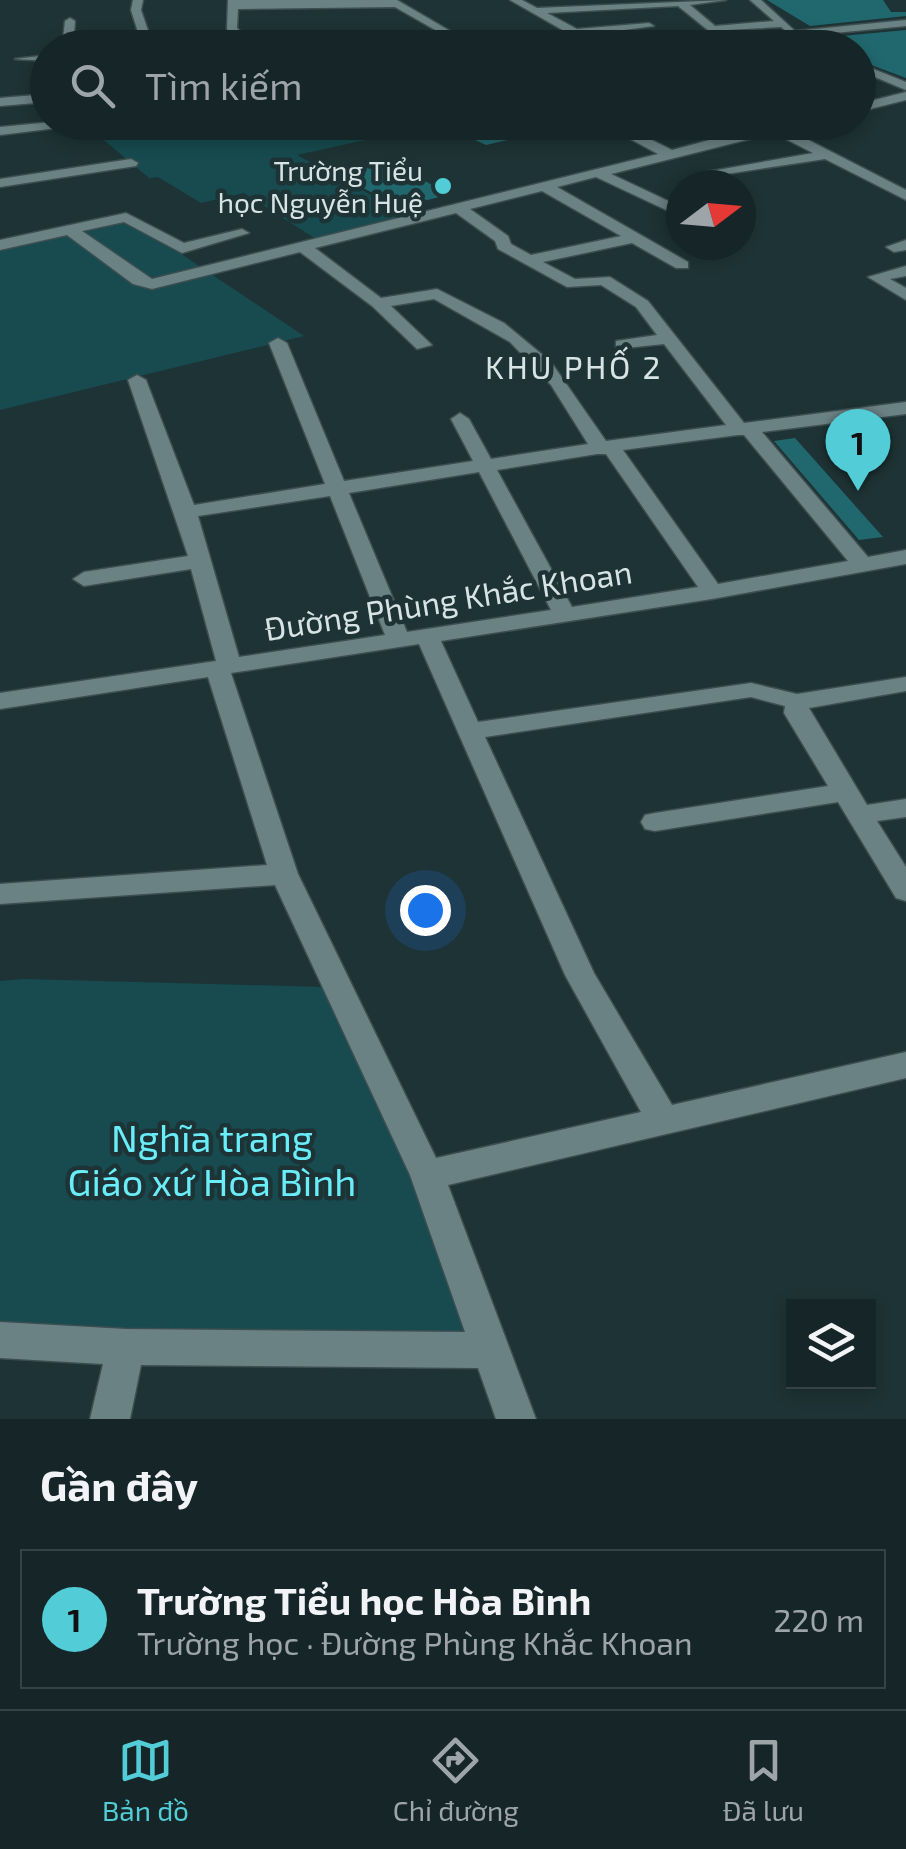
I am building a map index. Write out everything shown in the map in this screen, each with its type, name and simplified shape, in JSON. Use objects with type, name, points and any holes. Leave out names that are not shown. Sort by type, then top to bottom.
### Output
[{"type":"street","points":[[138,0],[136,10],[143,30]]},
{"type":"street","points":[[515,0],[570,30]]},
{"type":"street","points":[[535,11],[721,0]]},
{"type":"street","points":[[755,0],[790,30]]},
{"type":"street","points":[[234,30],[233,3],[394,2],[444,30]]},
{"type":"street","points":[[680,2],[714,29],[783,24]]},
{"type":"street","points":[[69,30],[70,21]]},
{"type":"street","points":[[835,30],[906,23]]},
{"type":"street","points":[[599,30],[649,26]]},
{"type":"street","points":[[21,59],[30,59]]},
{"type":"street","points":[[876,74],[905,88]]},
{"type":"street","points":[[876,100],[905,88]]},
{"type":"street","points":[[0,102],[30,100]]},
{"type":"street","points":[[0,132],[30,129]]},
{"type":"street","points":[[641,140],[671,155]]},
{"type":"street","points":[[69,230],[145,284],[722,140]]},
{"type":"street","points":[[798,140],[905,195]]},
{"type":"street","points":[[727,170],[827,155]]},
{"type":"street","points":[[0,183],[131,163]]},
{"type":"street","points":[[598,172],[666,206]]},
{"type":"street","points":[[544,186],[682,266]]},
{"type":"street","points":[[457,207],[503,239],[504,246],[573,284],[604,280],[642,304],[744,429],[863,564]]},
{"type":"street","points":[[0,244],[128,217],[182,248],[242,233]]},
{"type":"street","points":[[529,260],[633,238]]},
{"type":"street","points":[[302,246],[378,303],[424,344]]},
{"type":"street","points":[[906,271],[876,277],[906,295]]},
{"type":"street","points":[[378,303],[436,294],[462,311],[498,326],[558,377],[712,592]]},
{"type":"street","points":[[622,344],[668,338]]},
{"type":"street","points":[[278,343],[339,488],[413,638],[469,731],[580,975],[664,1122]]},
{"type":"street","points":[[137,380],[186,512],[224,667],[284,874],[427,1175],[516,1419]]},
{"type":"street","points":[[186,512],[482,465],[906,408]]},
{"type":"street","points":[[460,420],[565,615]]},
{"type":"street","name":"Đường Phùng Khắc Khoan","points":[[0,701],[712,592],[906,557]]},
{"type":"street","points":[[84,579],[200,561]]},
{"type":"street","points":[[469,731],[752,690],[797,702],[906,684]]},
{"type":"street","points":[[797,702],[797,713],[906,891]]},
{"type":"street","points":[[654,822],[853,803],[906,808]]},
{"type":"street","points":[[0,894],[284,874]]},
{"type":"street","points":[[427,1175],[906,1064]]},
{"type":"street","points":[[0,1340],[126,1347],[491,1350]]},
{"type":"street","points":[[110,1419],[126,1347]]},
{"type":"green space","points":[[104,140],[365,140],[297,155],[410,216],[316,239],[244,193],[201,203],[158,177],[149,178]]},
{"type":"green space","points":[[129,219],[304,336],[0,410],[0,246]]},
{"type":"green space","name":"Nghĩa trang Giáo xứ Hòa Bình","points":[[0,981],[325,987],[415,1179],[471,1336],[128,1332],[0,1325]]},
{"type":"building","points":[[767,0],[883,0],[891,12],[906,12],[906,16],[810,26]]},
{"type":"building","points":[[906,30],[906,78],[876,67],[876,33]]},
{"type":"building","points":[[475,140],[508,140],[486,145]]},
{"type":"building","points":[[382,160],[451,194],[400,207],[332,172]]},
{"type":"building","points":[[795,438],[883,537],[859,540],[774,441]]},
{"type":"place","name":"Trường Tiểu học Nguyễn Huệ","points":[[443,186]]},
{"type":"place","name":"Trường Tiểu học Hòa Bình","points":[[858,491]]},
{"type":"district","name":"KHU PHỐ 2","points":[[574,366]]}]
